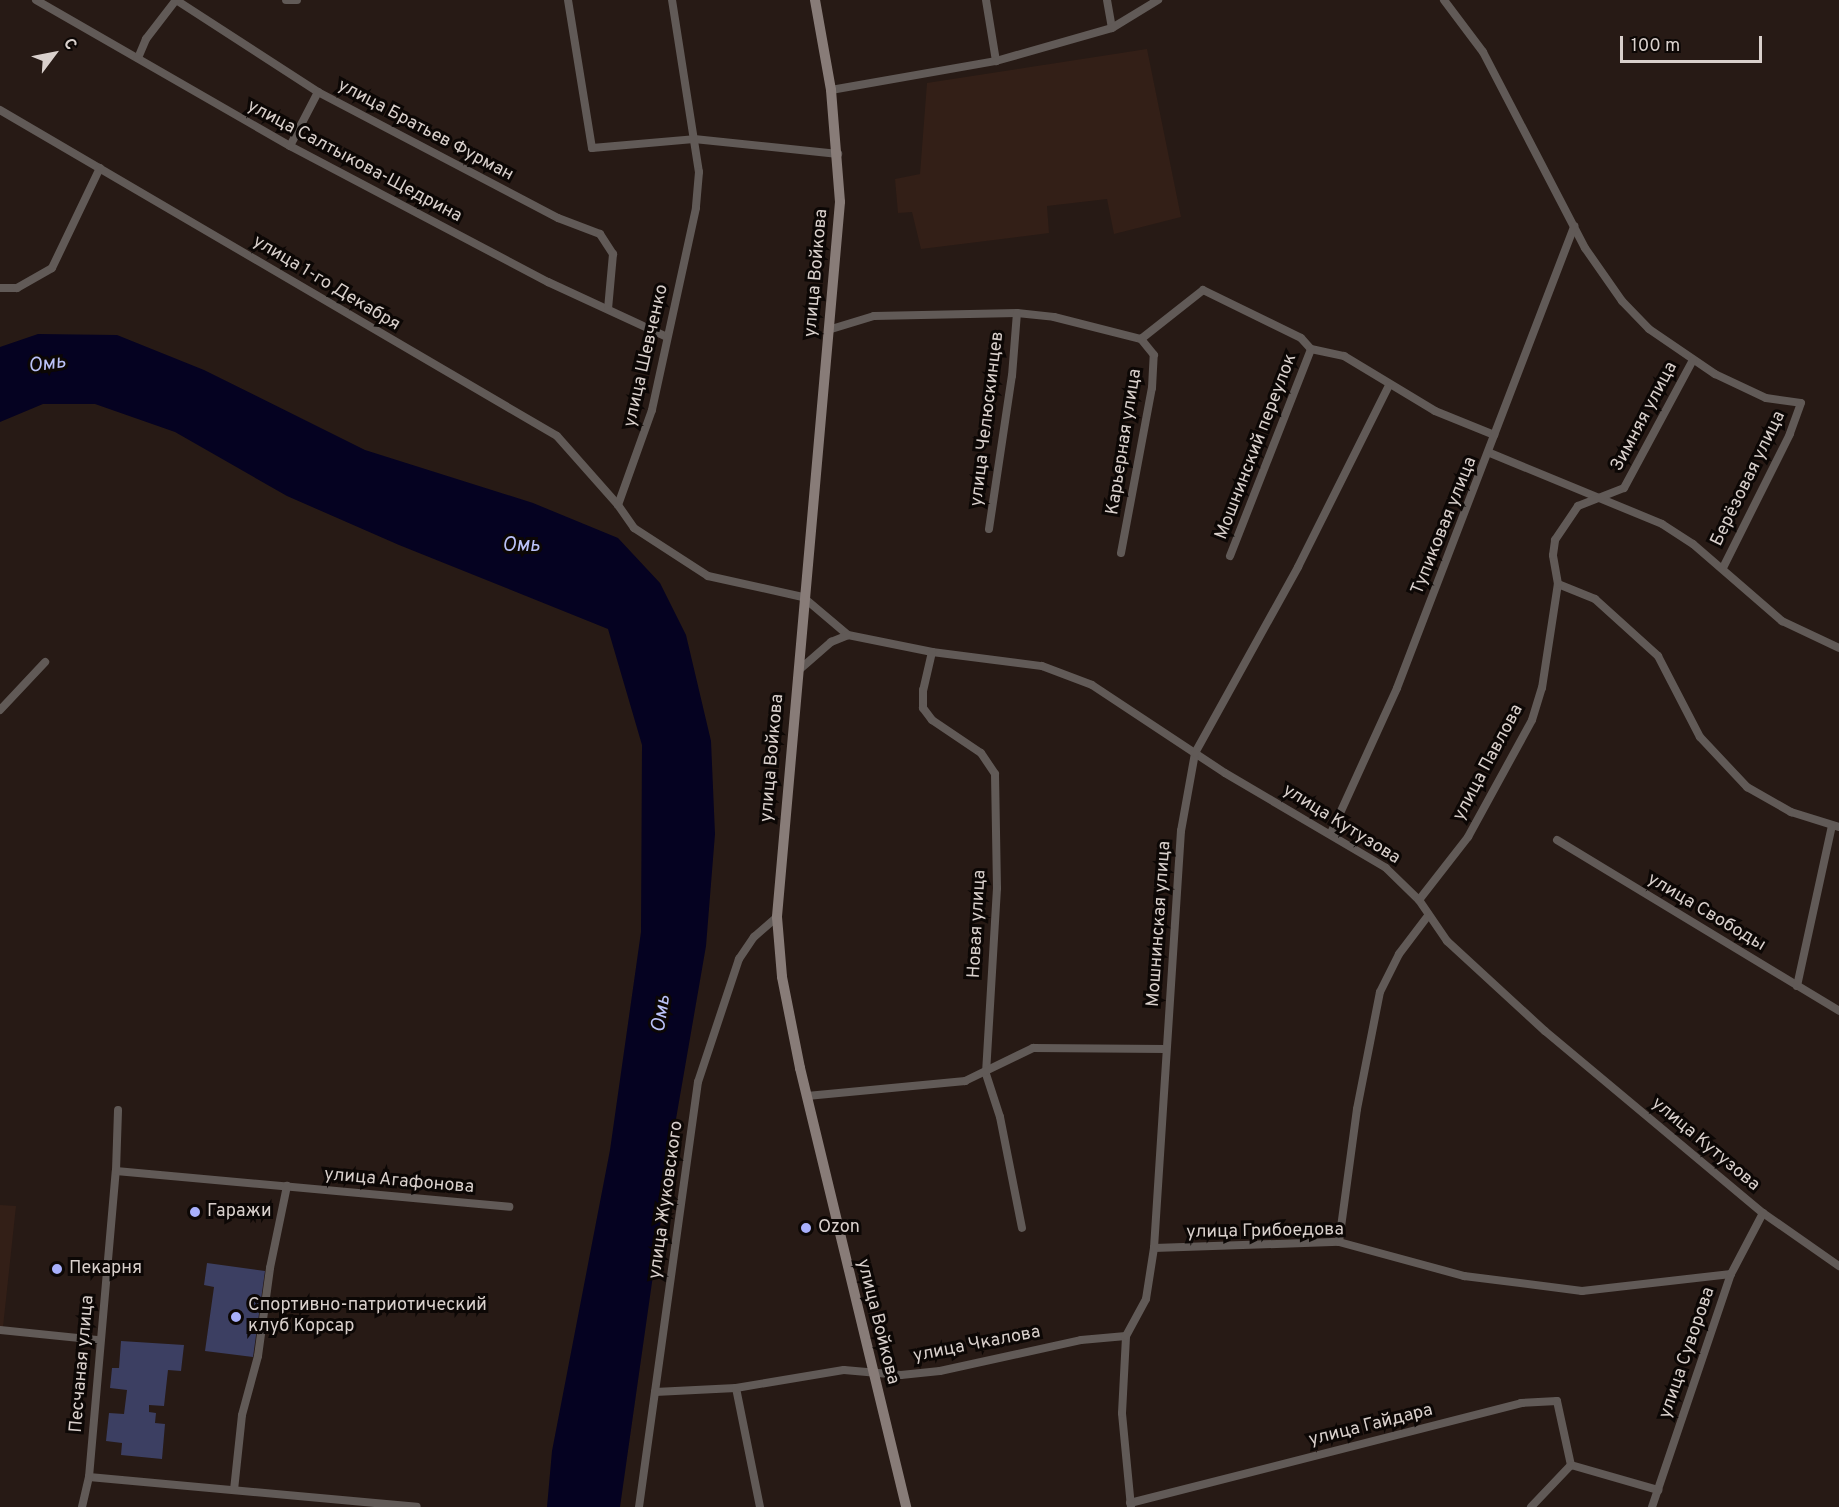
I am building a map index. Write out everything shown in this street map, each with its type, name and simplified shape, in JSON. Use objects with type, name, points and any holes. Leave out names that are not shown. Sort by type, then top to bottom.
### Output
[{"type":"main road","name":"улица Войкова","points":[[815,0],[831,90],[838,154],[840,202],[796,672],[777,917],[782,977],[807,1096],[906,1507]]},
{"type":"street","name":"улица Салтыкова-Щедрина","points":[[36,0],[290,146],[548,282],[665,336]]},
{"type":"street","points":[[138,58],[146,39],[176,0]]},
{"type":"street","name":"улица Братьев Фурман","points":[[176,0],[318,92],[558,218],[600,234],[613,254],[608,309]]},
{"type":"street","points":[[286,0],[297,0]]},
{"type":"street","points":[[568,0],[592,148],[694,139],[838,154]]},
{"type":"street","name":"улица Шевченко","points":[[618,506],[652,410],[665,336],[696,208],[699,172],[672,0]]},
{"type":"street","points":[[986,0],[996,61]]},
{"type":"street","points":[[1107,0],[1112,28]]},
{"type":"street","points":[[831,90],[996,61],[1112,28],[1158,0]]},
{"type":"street","points":[[1444,0],[1483,52],[1574,226],[1622,301],[1649,329],[1693,360]]},
{"type":"street","points":[[290,146],[318,92]]},
{"type":"street","name":"улица 1-го Декабря","points":[[0,110],[557,436],[618,506]]},
{"type":"street","points":[[0,288],[17,288],[52,268],[100,168]]},
{"type":"street","name":"Тупиковая улица","points":[[1331,832],[1372,748],[1490,453],[1494,435],[1574,226]]},
{"type":"street","points":[[828,330],[874,316],[1017,313],[1054,317],[1141,339],[1203,290],[1301,338],[1311,349],[1344,356],[1435,411],[1494,435]]},
{"type":"street","name":"улица Челюскинцев","points":[[989,529],[1012,376],[1017,313]]},
{"type":"street","name":"Карьерная улица","points":[[1121,553],[1152,388],[1154,355],[1141,339]]},
{"type":"street","name":"Мошнинский переулок","points":[[1230,556],[1311,349]]},
{"type":"street","name":"Берёзовая улица","points":[[1693,360],[1745,390],[1801,403],[1790,434],[1723,568]]},
{"type":"street","name":"Зимняя улица","points":[[1624,488],[1693,360]]},
{"type":"street","name":"Мошнинская улица","points":[[1130,1505],[1122,1413],[1126,1336],[1146,1299],[1154,1248],[1181,831],[1195,753],[1298,567],[1389,385]]},
{"type":"street","points":[[1490,453],[1593,498],[1662,524],[1723,568],[1782,621],[1839,648]]},
{"type":"street","name":"улица Павлова","points":[[1419,900],[1468,837],[1532,720],[1542,688],[1558,584],[1553,555],[1556,540],[1570,515],[1593,498],[1624,488]]},
{"type":"street","points":[[618,506],[634,528],[708,576],[803,597]]},
{"type":"street","points":[[1558,584],[1596,599],[1658,656],[1700,737],[1747,787],[1791,812],[1835,826],[1797,986]]},
{"type":"street","name":"улица Кутузова","points":[[803,597],[848,635],[932,652],[1068,673],[1195,753],[1331,832],[1386,868],[1419,900],[1427,916],[1447,941],[1545,1031],[1763,1213],[1839,1266]]},
{"type":"street","points":[[796,672],[831,642],[848,635]]},
{"type":"street","name":"Новая улица","points":[[932,652],[923,690],[923,708],[932,720],[981,753],[995,774],[997,888],[986,1074],[1000,1116],[1022,1228]]},
{"type":"street","points":[[0,710],[45,662]]},
{"type":"street","name":"улица Свободы","points":[[1557,840],[1839,1011]]},
{"type":"street","points":[[1339,1242],[1357,1109],[1380,992],[1399,954],[1427,916]]},
{"type":"street","name":"улица Жуковского","points":[[639,1507],[698,1082],[739,959],[754,937],[777,917]]},
{"type":"street","points":[[807,1096],[965,1081],[986,1074],[1033,1048],[1166,1049]]},
{"type":"street","name":"Песчаная улица","points":[[82,1507],[89,1477],[99,1340],[116,1171],[118,1110]]},
{"type":"street","name":"улица Агафонова","points":[[116,1171],[509,1207]]},
{"type":"street","points":[[234,1490],[242,1415],[258,1356],[270,1268],[287,1186]]},
{"type":"street","name":"улица Суворова","points":[[1652,1507],[1731,1274],[1763,1213]]},
{"type":"street","name":"улица Грибоедова","points":[[1154,1248],[1339,1242],[1464,1276],[1582,1291],[1731,1274]]},
{"type":"street","points":[[0,1330],[99,1340]]},
{"type":"street","name":"улица Чкалова","points":[[655,1392],[736,1388],[844,1370],[901,1375],[940,1371],[1081,1340],[1126,1336]]},
{"type":"street","points":[[736,1388],[760,1507]]},
{"type":"street","name":"улица Гайдара","points":[[1130,1505],[1521,1403],[1557,1401],[1571,1465]]},
{"type":"street","points":[[1531,1507],[1571,1465],[1658,1490]]},
{"type":"street","points":[[89,1477],[417,1507]]},
{"type":"shaded area","points":[[1147,49],[1181,217],[1114,234],[1107,199],[1047,206],[1049,233],[921,249],[912,212],[898,213],[895,179],[920,174],[927,83]]},
{"type":"shaded area","points":[[0,1205],[16,1206],[3,1327],[0,1327]]},
{"type":"shaded area","points":[[207,1263],[265,1271],[253,1357],[205,1351],[214,1287],[204,1285]]},
{"type":"shaded area","points":[[121,1341],[184,1345],[181,1371],[168,1370],[164,1406],[149,1405],[149,1412],[156,1413],[155,1423],[165,1424],[162,1459],[121,1455],[122,1443],[106,1441],[109,1413],[124,1414],[127,1390],[110,1388],[112,1368],[119,1368]]},
{"type":"water","name":"Омь","points":[[38,334],[117,335],[204,370],[365,450],[533,503],[618,538],[660,583],[686,635],[711,741],[715,834],[706,946],[672,1142],[620,1507],[547,1507],[552,1451],[610,1150],[641,932],[642,745],[608,629],[399,545],[287,496],[175,432],[95,404],[43,404],[0,422],[0,347]]},
{"type":"place","name":"Гаражи","points":[[195,1212]]},
{"type":"place","name":"Ozon","points":[[806,1228]]},
{"type":"place","name":"Пекарня","points":[[57,1269]]},
{"type":"place","name":"Спортивно-патриотический клуб Корсар","points":[[236,1317]]}]
